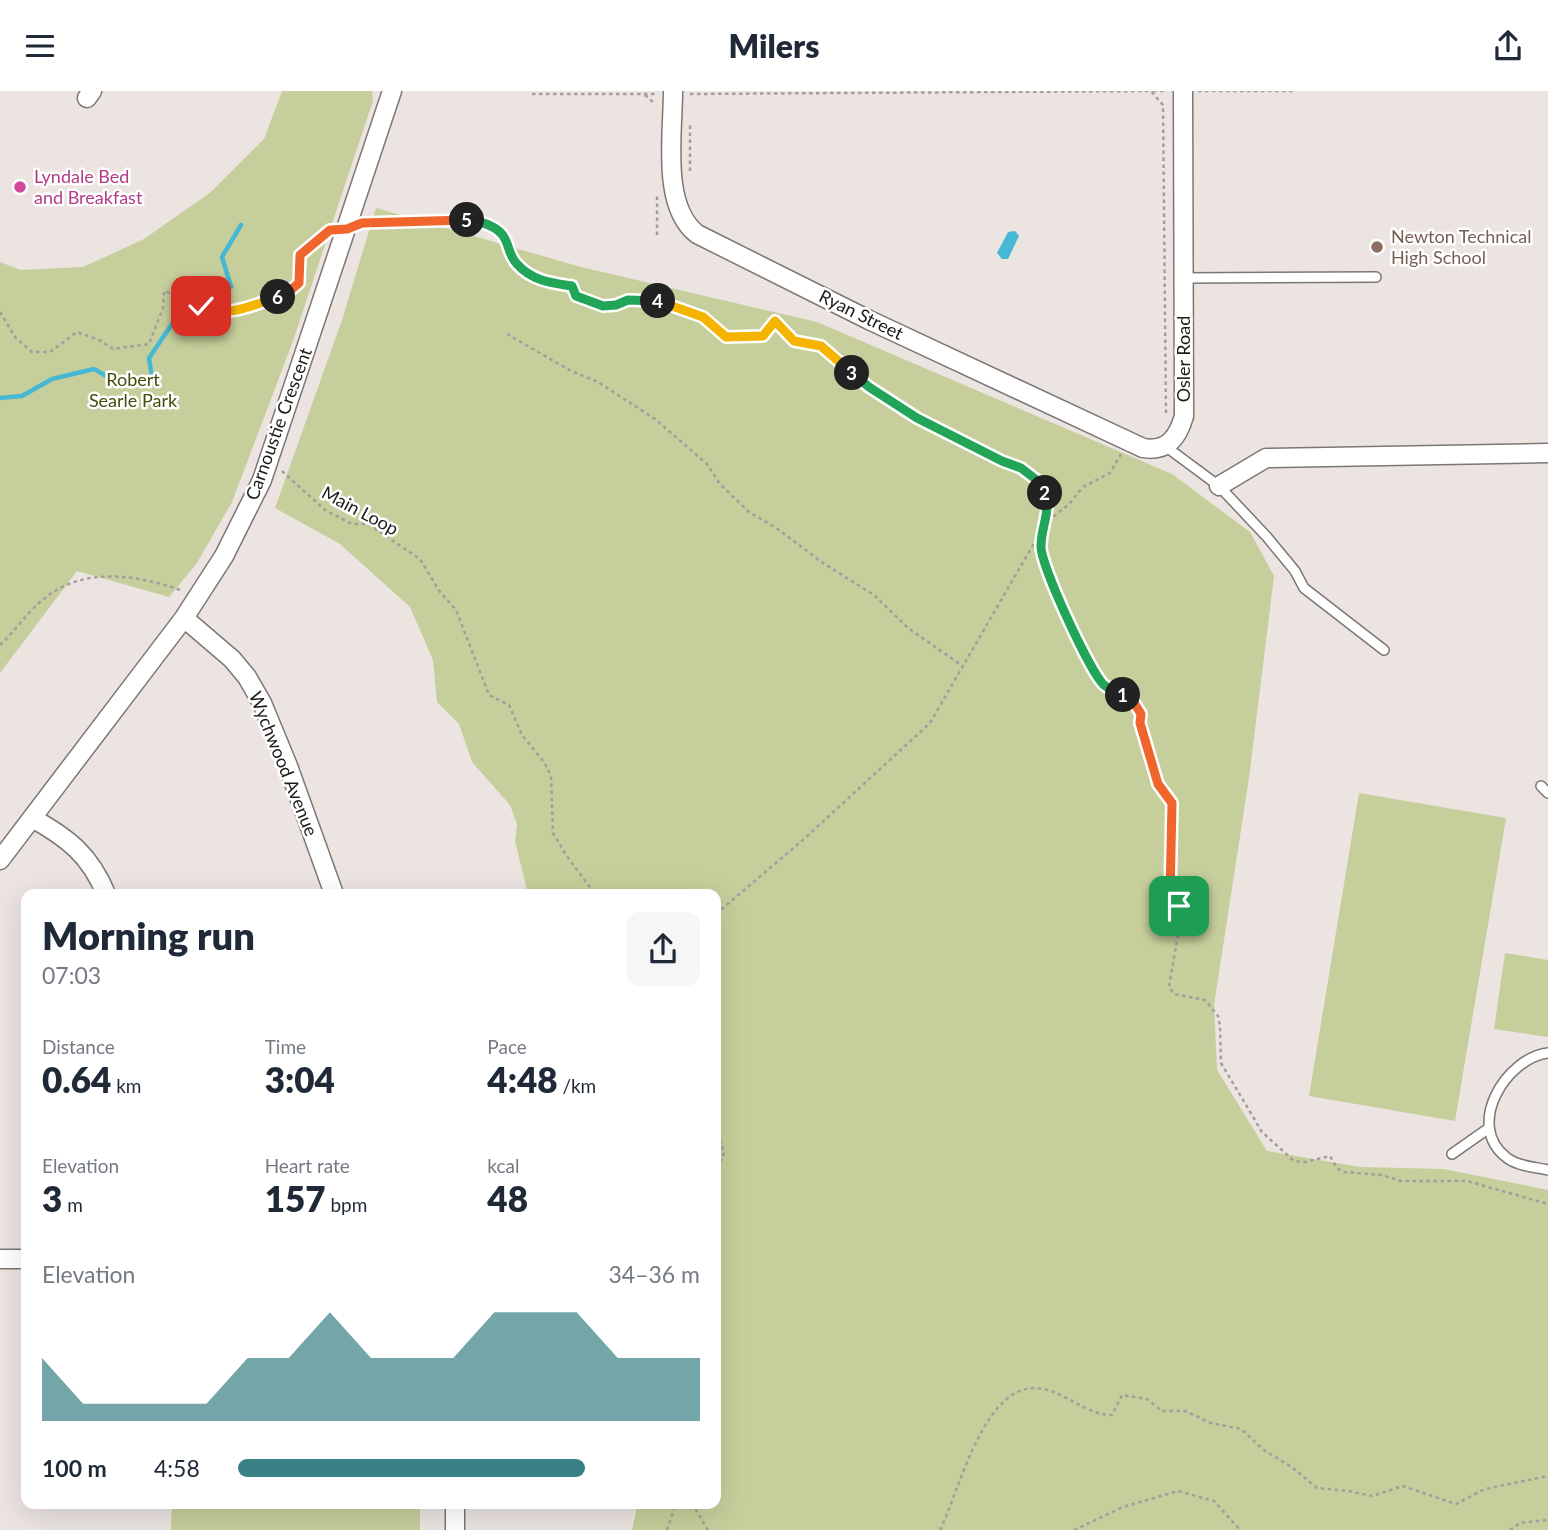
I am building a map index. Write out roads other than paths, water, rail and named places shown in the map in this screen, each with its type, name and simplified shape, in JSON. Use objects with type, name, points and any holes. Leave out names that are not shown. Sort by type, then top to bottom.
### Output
[{"type":"street","name":"Carnoustie Crescent","points":[[0,860],[184,618],[224,555],[262,480],[355,226],[393,91]]},
{"type":"street","name":"Osler Road","points":[[1165,446],[1176,436],[1184,415],[1183,91]]},
{"type":"street","name":"Ryan Street","points":[[673,93],[673,195],[684,222],[697,234],[869,320],[1143,449],[1153,450],[1165,446]]},
{"type":"street","points":[[1219,486],[1266,458],[1548,453]]},
{"type":"street","name":"Wychwood Avenue","points":[[184,618],[232,659],[247,677],[262,703],[332,889]]},
{"type":"street","points":[[32,818],[61,834],[83,854],[104,889]]},
{"type":"street","points":[[0,1259],[21,1259]]},
{"type":"street","points":[[455,1509],[455,1530]]},
{"type":"lane","points":[[1184,278],[1376,277]]},
{"type":"lane","points":[[1165,446],[1219,486],[1296,571],[1304,587],[1384,650]]},
{"type":"lane","points":[[1548,1053],[1534,1055],[1512,1072],[1493,1100],[1488,1119],[1494,1142],[1506,1158],[1548,1170]]},
{"type":"lane","points":[[1452,1154],[1489,1129]]},
{"type":"water","points":[[1015,231],[1019,236],[1008,259],[1002,259],[997,253],[1008,232]]},
{"type":"waterway","points":[[0,398],[22,396],[52,379],[94,369],[130,385],[145,383],[152,378],[149,358],[172,324],[231,287],[222,257],[241,225]]},
{"type":"place","name":"Lyndale Bed and Breakfast","points":[[20,187]]},
{"type":"place","name":"Newton Technical High School","points":[[1377,247]]},
{"type":"park label","name":"Robert Searle Park","points":[[133,390]]}]
